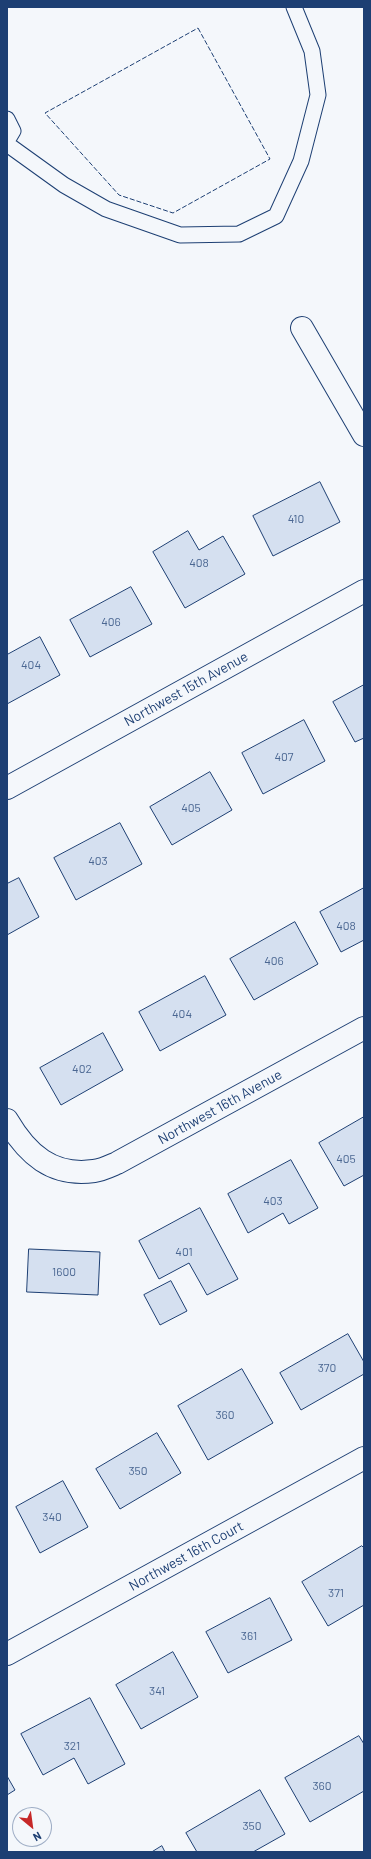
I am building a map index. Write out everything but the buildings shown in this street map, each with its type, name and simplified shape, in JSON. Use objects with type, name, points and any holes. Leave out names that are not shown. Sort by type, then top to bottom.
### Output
[{"type":"street","points":[[302,328],[364,435]]},
{"type":"street","name":"Northwest 15th Avenue","points":[[7,788],[364,591]]},
{"type":"street","name":"Northwest 16th Avenue","points":[[7,1120],[28,1151],[48,1165],[71,1172],[95,1171],[118,1163],[364,1028]]},
{"type":"street","name":"Northwest 16th Court","points":[[7,1654],[364,1458]]},
{"type":"lane","points":[[7,144],[64,185],[106,209],[180,235],[239,234],[276,216],[301,161],[318,95],[312,51],[294,7]]},
{"type":"lane","points":[[7,119],[13,131],[7,141]]},
{"type":"fence","points":[[198,28],[270,159],[173,213],[119,195],[45,113],[198,28]]}]
